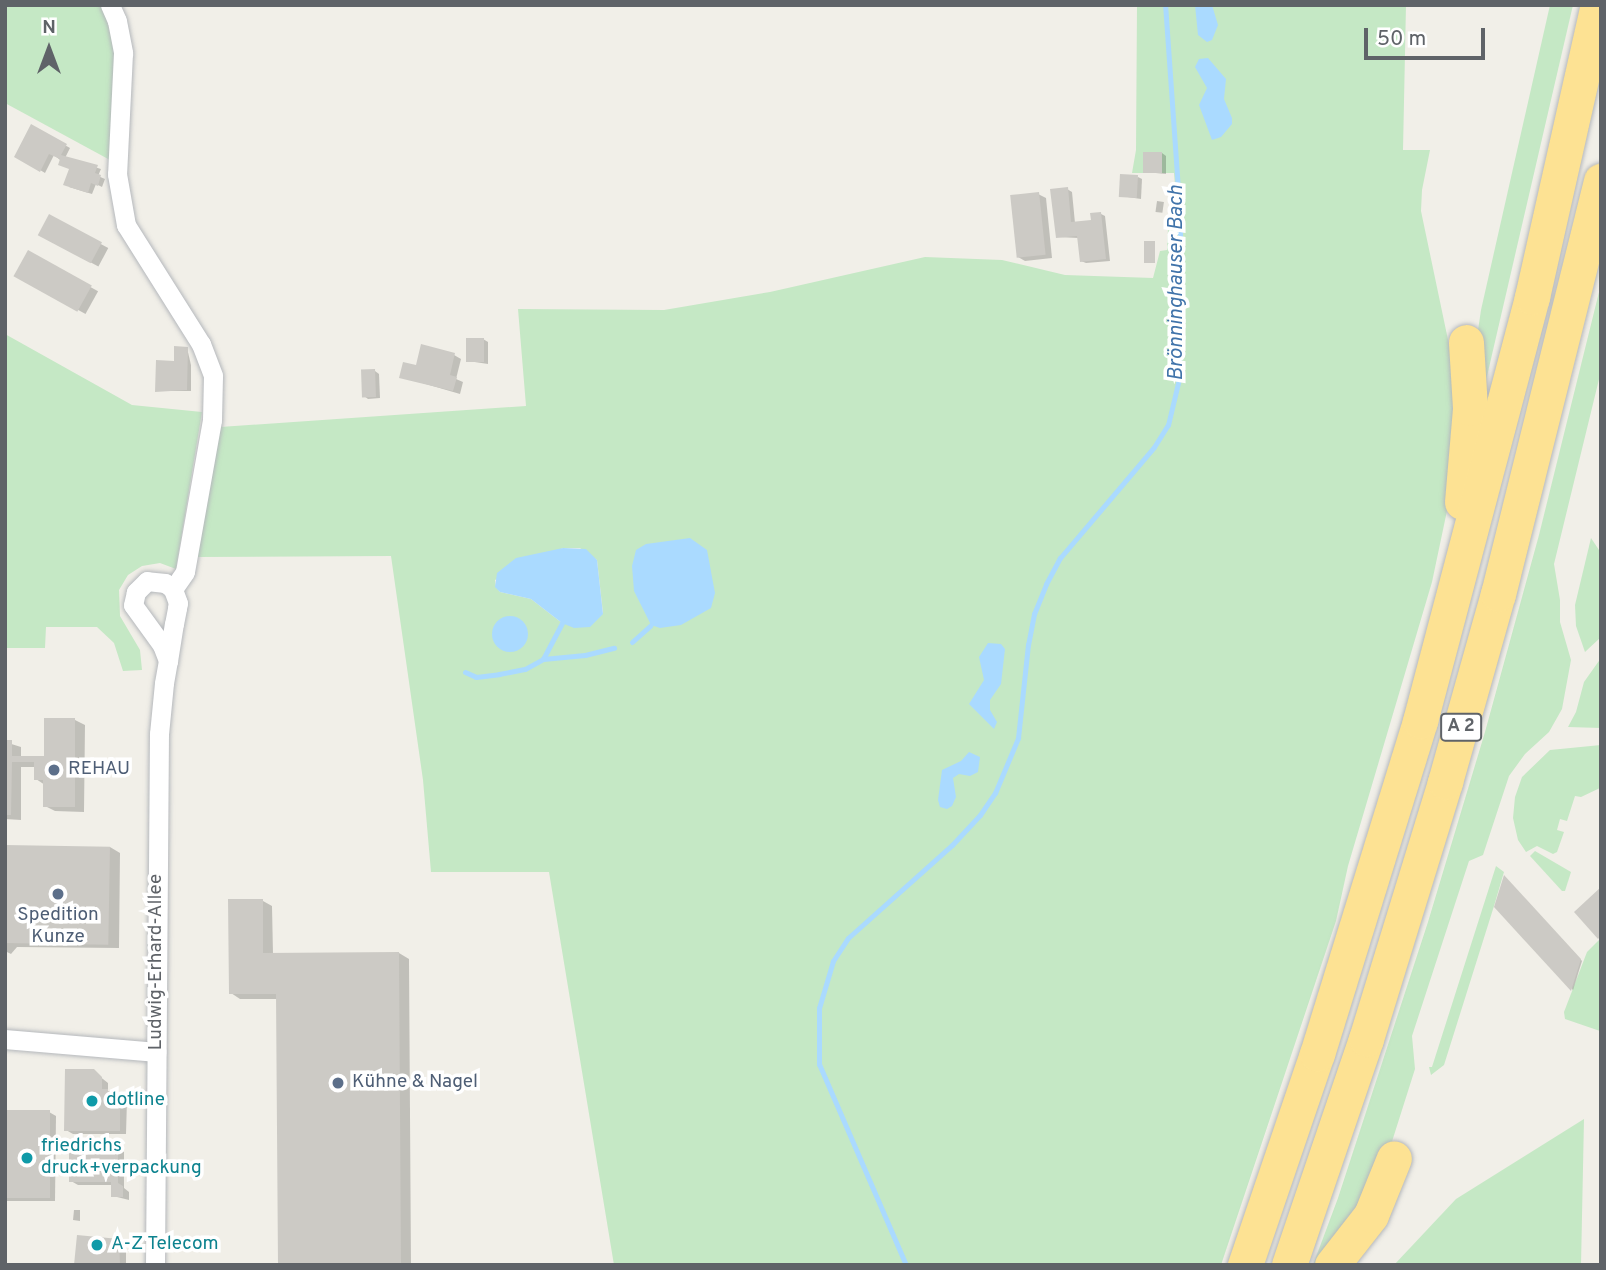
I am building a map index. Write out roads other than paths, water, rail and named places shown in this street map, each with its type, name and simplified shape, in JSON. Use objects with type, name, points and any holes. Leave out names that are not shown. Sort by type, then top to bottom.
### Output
[{"type":"highway","name":"A 2","points":[[1245,1265],[1370,887],[1455,594],[1532,297],[1598,5]]},
{"type":"highway","name":"A 2","points":[[1289,1265],[1366,1039],[1445,782],[1498,594],[1601,181]]},
{"type":"highway","points":[[1455,594],[1471,408],[1466,342]]},
{"type":"highway","points":[[1332,1265],[1371,1215],[1394,1158]]},
{"type":"street","points":[[110,5],[117,21],[123,53],[117,174],[126,225],[201,344],[213,376],[212,420],[186,572],[173,589],[156,580],[147,581],[141,585],[134,599],[135,611],[162,645],[167,661]]},
{"type":"street","name":"Ludwig-Erhard-Allee","points":[[155,1265],[159,727],[177,603],[173,589]]},
{"type":"street","points":[[5,1039],[156,1052]]},
{"type":"water","points":[[1195,5],[1212,5],[1218,25],[1212,40],[1207,42],[1198,35]]},
{"type":"water","points":[[1208,58],[1226,79],[1224,99],[1232,118],[1232,124],[1221,137],[1212,140],[1199,105],[1207,88],[1195,67],[1199,59]]},
{"type":"water","points":[[690,538],[707,550],[715,593],[711,608],[681,625],[660,628],[651,625],[634,591],[632,566],[636,550],[646,544]]},
{"type":"water","points":[[563,548],[586,549],[597,560],[603,614],[590,627],[574,628],[562,623],[531,599],[500,592],[495,587],[497,573],[516,558]]},
{"type":"water","points":[[510,616],[523,621],[528,634],[523,647],[510,652],[497,647],[492,634],[497,621]]},
{"type":"water","points":[[988,643],[1001,644],[1005,649],[1001,684],[990,700],[990,710],[997,722],[994,729],[969,704],[984,680],[979,657]]},
{"type":"water","points":[[969,752],[980,757],[978,772],[970,776],[959,774],[953,778],[956,797],[952,806],[947,809],[940,807],[938,800],[942,770],[961,761]]},
{"type":"waterway","name":"Brönninghauser Bach","points":[[906,1265],[819,1064],[819,1008],[833,961],[848,938],[952,845],[980,815],[995,793],[1018,738],[1028,645],[1034,614],[1046,584],[1060,558],[1154,447],[1168,425],[1179,379],[1180,218],[1165,5]]},
{"type":"waterway","points":[[543,659],[562,623]]},
{"type":"waterway","points":[[632,642],[651,625]]},
{"type":"waterway","points":[[465,672],[476,677],[499,674],[525,669],[543,659],[585,655],[614,648]]},
{"type":"place","name":"REHAU","points":[[54,770]]},
{"type":"place","name":"Spedition Kunze","points":[[58,894]]},
{"type":"place","name":"Kühne & Nagel","points":[[338,1083]]},
{"type":"place","name":"dotline","points":[[92,1101]]},
{"type":"place","name":"friedrichs druck+verpackung","points":[[27,1158]]},
{"type":"place","name":"A-Z Telecom","points":[[97,1245]]}]
